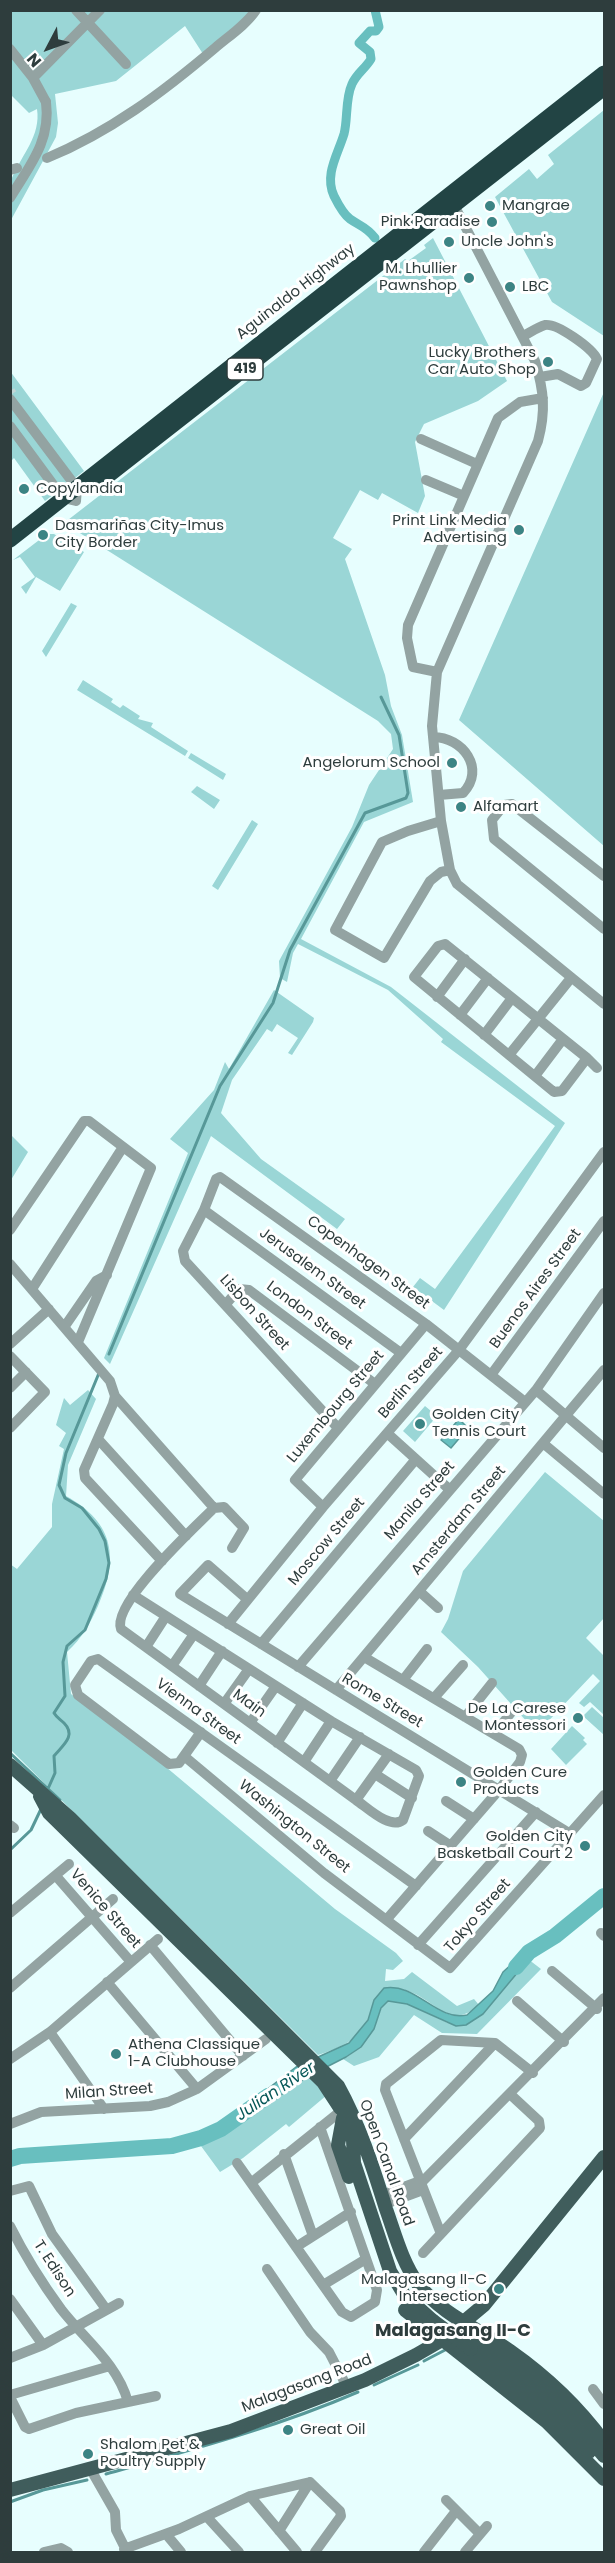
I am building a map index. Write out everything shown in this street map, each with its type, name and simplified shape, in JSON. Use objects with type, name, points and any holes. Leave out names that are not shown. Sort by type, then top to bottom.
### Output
[{"type":"highway","name":"Aguinaldo Highway","points":[[10,552],[72,496],[604,73]]},
{"type":"highway","name":"Aguinaldo Highway","points":[[10,540],[72,496],[604,88]]},
{"type":"main road","name":"Open Canal Road","points":[[10,1765],[35,1786],[49,1813],[304,2056],[345,2098],[402,2255],[414,2278],[434,2301],[548,2378],[576,2405],[604,2442]]},
{"type":"main road","points":[[326,2079],[353,2140],[354,2163],[390,2271],[405,2296],[474,2346],[541,2387],[562,2406],[604,2456]]},
{"type":"main road","name":"Open Canal Road","points":[[342,2114],[338,2145],[386,2284],[407,2312],[547,2422],[604,2479]]},
{"type":"main road","points":[[359,2133],[361,2160],[398,2267],[435,2318]]},
{"type":"main road","name":"Malagasang Road","points":[[10,2490],[231,2431],[347,2387],[442,2340],[464,2323],[505,2282],[604,2157]]},
{"type":"main road","points":[[474,2346],[555,2414],[604,2471]]},
{"type":"street","points":[[76,10],[126,64]]},
{"type":"street","points":[[33,78],[100,10]]},
{"type":"street","points":[[46,158],[94,137],[137,110],[183,75],[256,10]]},
{"type":"street","points":[[10,49],[33,78],[46,102],[48,120],[46,134],[10,198]]},
{"type":"street","points":[[454,205],[523,336],[540,377],[544,417],[538,441],[437,672],[433,703],[434,737],[441,821],[450,870],[457,884],[474,900],[604,1005]]},
{"type":"street","points":[[523,336],[546,325],[556,326],[594,351],[597,359],[586,383],[581,386],[558,374],[540,377]]},
{"type":"street","points":[[12,398],[72,496]]},
{"type":"street","points":[[437,672],[413,667],[408,625],[498,418],[520,402],[543,398]]},
{"type":"street","points":[[10,426],[72,496]]},
{"type":"street","points":[[422,439],[477,464]]},
{"type":"street","points":[[426,480],[464,496]]},
{"type":"street","points":[[434,737],[446,737],[465,751],[473,763],[474,776],[463,793],[439,795]]},
{"type":"street","points":[[604,876],[508,802],[492,820],[491,832],[494,839],[604,929]]},
{"type":"street","points":[[441,821],[415,828],[382,842],[335,930],[384,958],[430,881],[438,874],[450,870]]},
{"type":"street","points":[[587,1058],[558,1093],[414,979],[415,975],[441,943],[465,959],[587,1058],[597,1068]]},
{"type":"street","points":[[437,997],[465,959]]},
{"type":"street","points":[[460,1015],[488,978]]},
{"type":"street","points":[[509,1055],[571,978]]},
{"type":"street","points":[[484,1035],[512,998]]},
{"type":"street","points":[[535,1076],[563,1039]]},
{"type":"street","points":[[10,1230],[80,1124],[89,1121],[148,1164],[151,1172],[78,1342]]},
{"type":"street","points":[[32,1288],[123,1146]]},
{"type":"street","name":"Berlin Street","points":[[228,1624],[323,1507],[459,1350],[604,1152]]},
{"type":"street","name":"Copenhagen Street","points":[[204,1210],[216,1179],[225,1178],[426,1324],[525,1402]]},
{"type":"street","name":"Lisbon Street","points":[[204,1210],[183,1251],[184,1256],[338,1428]]},
{"type":"street","name":"Jerusalem Street","points":[[204,1210],[401,1353]]},
{"type":"street","name":"Buenos Aires Street","points":[[491,1376],[604,1221]]},
{"type":"street","points":[[10,1264],[110,1381],[115,1396],[214,1508]]},
{"type":"street","points":[[65,1326],[96,1281],[107,1275]]},
{"type":"street","name":"London Street","points":[[225,1304],[239,1289],[249,1290],[375,1384]]},
{"type":"street","name":"Manila Street","points":[[298,1667],[536,1390],[604,1293]]},
{"type":"street","points":[[10,1344],[49,1309]]},
{"type":"street","name":"Luxembourg Street","points":[[323,1507],[295,1480],[426,1324]]},
{"type":"street","points":[[10,1356],[45,1392],[10,1428]]},
{"type":"street","name":"Amsterdam Street","points":[[336,1690],[567,1417],[601,1383],[604,1370]]},
{"type":"street","points":[[10,1388],[26,1372]]},
{"type":"street","points":[[536,1390],[604,1448]]},
{"type":"street","points":[[115,1396],[84,1470],[85,1478],[162,1561]]},
{"type":"street","points":[[387,1433],[449,1490]]},
{"type":"street","points":[[98,1439],[186,1536]]},
{"type":"street","points":[[544,1444],[604,1494]]},
{"type":"street","name":"Moscow Street","points":[[261,1644],[416,1459]]},
{"type":"street","points":[[232,1548],[244,1528],[224,1507],[214,1508],[162,1561],[133,1595],[331,1721],[419,1772],[412,1798],[375,1774]]},
{"type":"street","name":"Rome Street","points":[[247,1599],[208,1565],[180,1594],[569,1833]]},
{"type":"street","points":[[420,1591],[438,1608]]},
{"type":"street","name":"Main","points":[[133,1595],[119,1626],[277,1743],[391,1824],[403,1820],[412,1798]]},
{"type":"street","points":[[146,1647],[166,1616]]},
{"type":"street","points":[[172,1666],[194,1634]]},
{"type":"street","points":[[403,1680],[427,1649]]},
{"type":"street","points":[[199,1686],[222,1652]]},
{"type":"street","points":[[364,1657],[519,1749],[522,1755],[520,1762],[499,1790],[387,1919]]},
{"type":"street","name":"Vienna Street","points":[[184,1756],[174,1764],[78,1695],[75,1685],[91,1660],[98,1659],[416,1886]]},
{"type":"street","points":[[434,1698],[463,1665]]},
{"type":"street","points":[[224,1704],[249,1669]]},
{"type":"street","points":[[465,1717],[492,1683]]},
{"type":"street","points":[[250,1723],[276,1686]]},
{"type":"street","points":[[277,1743],[303,1703]]},
{"type":"street","points":[[494,1734],[514,1709]]},
{"type":"street","points":[[304,1762],[331,1721]]},
{"type":"street","points":[[184,1756],[201,1732]]},
{"type":"street","points":[[330,1781],[360,1737]]},
{"type":"street","points":[[356,1800],[389,1754]]},
{"type":"street","name":"Washington Street","points":[[184,1756],[324,1873],[387,1919]]},
{"type":"street","name":"Tokyo Street","points":[[387,1919],[445,1967],[454,1966],[604,1795]]},
{"type":"street","points":[[446,1801],[474,1819]]},
{"type":"street","points":[[418,1945],[536,1812]]},
{"type":"street","points":[[428,1831],[451,1846]]},
{"type":"street","points":[[10,1913],[69,1864]]},
{"type":"street","name":"Venice Street","points":[[56,1876],[131,1962]]},
{"type":"street","points":[[10,1988],[112,1899]]},
{"type":"street","points":[[10,2059],[50,2032],[154,1942],[243,2056]]},
{"type":"street","points":[[552,1971],[597,2009]]},
{"type":"street","points":[[107,1982],[197,2089]]},
{"type":"street","points":[[383,2200],[422,2185],[597,2009],[604,1998]]},
{"type":"street","points":[[517,2001],[564,2042]]},
{"type":"street","points":[[50,2032],[104,2109]]},
{"type":"street","name":"Milan Street","points":[[10,2124],[41,2112],[159,2104],[197,2089],[266,2039]]},
{"type":"street","points":[[441,2234],[385,2090],[389,2080],[441,2040],[495,2043],[533,2073]]},
{"type":"street","points":[[404,2139],[495,2043]]},
{"type":"street","points":[[423,2253],[540,2128],[539,2121],[511,2096]]},
{"type":"street","points":[[251,2183],[284,2154],[342,2114]]},
{"type":"street","points":[[237,2163],[346,2316],[358,2314],[377,2298],[351,2212],[320,2127]]},
{"type":"street","points":[[284,2154],[314,2236]]},
{"type":"street","points":[[10,2191],[29,2186],[52,2234],[106,2308]]},
{"type":"street","points":[[296,2247],[351,2212]]},
{"type":"street","name":"T. Edison","points":[[10,2226],[46,2286],[76,2326],[89,2337],[124,2387],[128,2402]]},
{"type":"street","points":[[323,2285],[366,2259]]},
{"type":"street","points":[[267,2269],[310,2332],[329,2352],[347,2387]]},
{"type":"street","points":[[10,2299],[43,2345]]},
{"type":"street","points":[[10,2358],[43,2345],[106,2308],[119,2303]]},
{"type":"street","points":[[110,2367],[10,2396],[25,2427],[29,2428],[76,2413],[156,2396]]},
{"type":"street","points":[[593,2389],[604,2404]]},
{"type":"street","points":[[91,2470],[115,2512],[116,2530],[126,2551],[250,2496],[310,2482]]},
{"type":"street","points":[[279,2531],[310,2482]]},
{"type":"street","points":[[310,2482],[340,2511],[341,2516],[315,2553]]},
{"type":"street","points":[[250,2496],[297,2553]]},
{"type":"street","points":[[446,2500],[456,2511],[484,2530],[465,2553]]},
{"type":"street","points":[[424,2553],[456,2511]]},
{"type":"street","points":[[207,2517],[239,2553]]},
{"type":"street","points":[[166,2534],[181,2553]]},
{"type":"street","points":[[45,2553],[61,2548],[68,2553]]},
{"type":"shaded area","points":[[11,11],[252,11],[203,54],[185,26],[116,81],[55,94],[58,123],[56,137],[11,220],[9,193],[11,182],[30,145],[36,128],[37,109],[29,113],[11,95]]},
{"type":"shaded area","points":[[604,110],[604,336],[552,302],[495,197],[529,169],[537,179],[554,164],[548,155]]},
{"type":"shaded area","points":[[433,238],[507,381],[478,401],[424,424],[415,442],[425,496],[418,513],[382,493],[378,500],[360,490],[333,538],[352,549],[345,559],[385,675],[391,706],[402,735],[413,802],[364,822],[301,939],[391,987],[565,1123],[444,1310],[413,1287],[420,1278],[435,1289],[555,1126],[441,1042],[443,1039],[388,990],[298,944],[293,953],[287,982],[280,978],[279,961],[352,827],[369,785],[393,749],[391,734],[378,721],[64,523],[405,259],[408,261],[426,248],[424,245]]},
{"type":"shaded area","points":[[10,371],[84,471],[45,501],[14,458],[11,461]]},
{"type":"shaded area","points":[[604,392],[604,846],[459,720]]},
{"type":"shaded area","points":[[47,534],[54,534],[84,552],[60,591],[36,577],[26,594],[21,587],[35,577],[20,557],[13,560]]},
{"type":"shaded area","points":[[71,603],[77,606],[46,657],[42,651]]},
{"type":"shaded area","points":[[83,680],[113,699],[111,702],[120,708],[123,705],[140,716],[138,719],[153,723],[151,727],[188,751],[185,756],[77,690]]},
{"type":"shaded area","points":[[191,753],[226,774],[223,780],[188,758]]},
{"type":"shaded area","points":[[197,786],[220,800],[214,809],[191,792]]},
{"type":"shaded area","points":[[252,820],[258,824],[218,890],[212,886]]},
{"type":"shaded area","points":[[274,990],[314,1018],[313,1022],[292,1055],[288,1053],[298,1038],[277,1024],[272,1032],[267,1029],[232,1080],[221,1113],[261,1159],[345,1219],[337,1229],[211,1136],[110,1364],[104,1358],[188,1153],[170,1139],[214,1090],[225,1062],[229,1069]]},
{"type":"shaded area","points":[[11,1135],[28,1152],[11,1180]]},
{"type":"shaded area","points":[[88,1390],[96,1399],[68,1465],[66,1496],[95,1518],[103,1530],[110,1558],[105,1589],[98,1606],[85,1630],[67,1652],[71,1694],[160,1762],[335,1909],[396,1953],[403,1961],[393,1970],[386,1969],[385,1981],[404,1979],[412,1972],[457,2006],[474,1999],[479,2005],[469,2012],[453,2015],[410,1992],[390,1987],[376,2000],[368,2021],[358,2034],[340,2047],[318,2055],[11,1750],[10,1564],[17,1569],[52,1527],[52,1504],[64,1449],[59,1446],[66,1433],[56,1425],[64,1398],[70,1405]]},
{"type":"shaded area","name":"Golden City Tennis Court","points":[[425,1406],[437,1416],[415,1442],[403,1431]]},
{"type":"shaded area","points":[[545,1472],[604,1521],[604,1618],[586,1638],[604,1656],[604,1715],[590,1702],[584,1707],[579,1703],[600,1681],[593,1674],[537,1733],[478,1667],[441,1632],[448,1619],[463,1571]]},
{"type":"shaded area","points":[[592,1707],[604,1718],[604,1735],[583,1716]]},
{"type":"shaded area","points":[[572,1726],[585,1738],[583,1740],[587,1744],[566,1765],[551,1749]]},
{"type":"shaded area","points":[[528,1959],[541,1969],[477,2034],[442,2033],[414,2015],[379,2057],[354,2066],[343,2059],[364,2041],[388,2001],[407,2004],[448,2023],[483,2014]]},
{"type":"shaded area","points":[[309,2076],[327,2095],[289,2127],[286,2124],[243,2158],[220,2172],[201,2146],[236,2127]]},
{"type":"water","points":[[459,1419],[468,1428],[451,1448],[441,1440]]},
{"type":"water","points":[[528,1949],[533,1954],[483,2014],[466,2025],[456,2026],[407,2004],[388,2001],[381,2008],[374,2029],[361,2047],[307,2077],[255,2113],[248,2104],[296,2067],[349,2043],[368,2020],[374,2000],[384,1988],[406,1991],[446,2013],[456,2016],[467,2015],[493,1991],[503,1972]]},
{"type":"waterway","points":[[375,10],[379,27],[376,31],[370,31],[359,43],[370,52],[371,59],[352,84],[347,102],[344,134],[330,180],[334,196],[343,212],[375,238]]},
{"type":"waterway","points":[[109,1354],[220,1086],[273,1003],[290,950],[365,813],[406,798],[408,793],[399,735],[381,697]]},
{"type":"waterway","points":[[47,1791],[55,1773],[54,1756],[69,1737],[68,1728],[54,1713],[65,1696],[63,1662],[67,1646],[85,1630],[106,1579],[109,1563],[105,1541],[99,1529],[82,1508],[65,1498],[59,1485],[66,1453],[99,1373]]},
{"type":"waterway","points":[[10,1753],[60,1800]]},
{"type":"waterway","points":[[10,1850],[31,1830],[41,1809]]},
{"type":"waterway","name":"Julian River","points":[[516,1967],[529,1952],[555,1936],[604,1896]]},
{"type":"waterway","name":"Julian River","points":[[10,2159],[20,2156],[172,2146],[201,2138],[221,2129],[268,2096]]},
{"type":"waterway","points":[[424,2361],[447,2349]]},
{"type":"waterway","points":[[374,2385],[418,2365]]},
{"type":"waterway","points":[[106,2474],[265,2427],[358,2392]]},
{"type":"waterway","points":[[10,2502],[43,2490],[87,2480]]},
{"type":"place","name":"Mangrae","points":[[490,206]]},
{"type":"place","name":"Pink Paradise","points":[[492,222]]},
{"type":"place","name":"Uncle John's","points":[[449,242]]},
{"type":"place","name":"M. Lhullier Pawnshop","points":[[469,278]]},
{"type":"place","name":"LBC","points":[[510,287]]},
{"type":"place","name":"Lucky Brothers Car Auto Shop","points":[[548,362]]},
{"type":"place","name":"Copylandia","points":[[24,489]]},
{"type":"place","name":"Print Link Media Advertising","points":[[519,530]]},
{"type":"place","name":"Dasmariñas City-Imus City Border","points":[[43,535]]},
{"type":"place","name":"Angelorum School","points":[[452,763]]},
{"type":"place","name":"Alfamart","points":[[461,807]]},
{"type":"place","name":"Golden City Tennis Court","points":[[420,1424]]},
{"type":"place","name":"De La Carese Montessori","points":[[578,1718]]},
{"type":"place","name":"Golden Cure Products","points":[[461,1782]]},
{"type":"place","name":"Golden City Basketball Court 2","points":[[585,1846]]},
{"type":"place","name":"Athena Classique 1-A Clubhouse","points":[[116,2054]]},
{"type":"place","name":"Malagasang II-C Intersection","points":[[499,2289]]},
{"type":"place","name":"Great Oil","points":[[288,2430]]},
{"type":"place","name":"Shalom Pet & Poultry Supply","points":[[88,2454]]},
{"type":"district","name":"Malagasang II-C","points":[[453,2331]]}]
